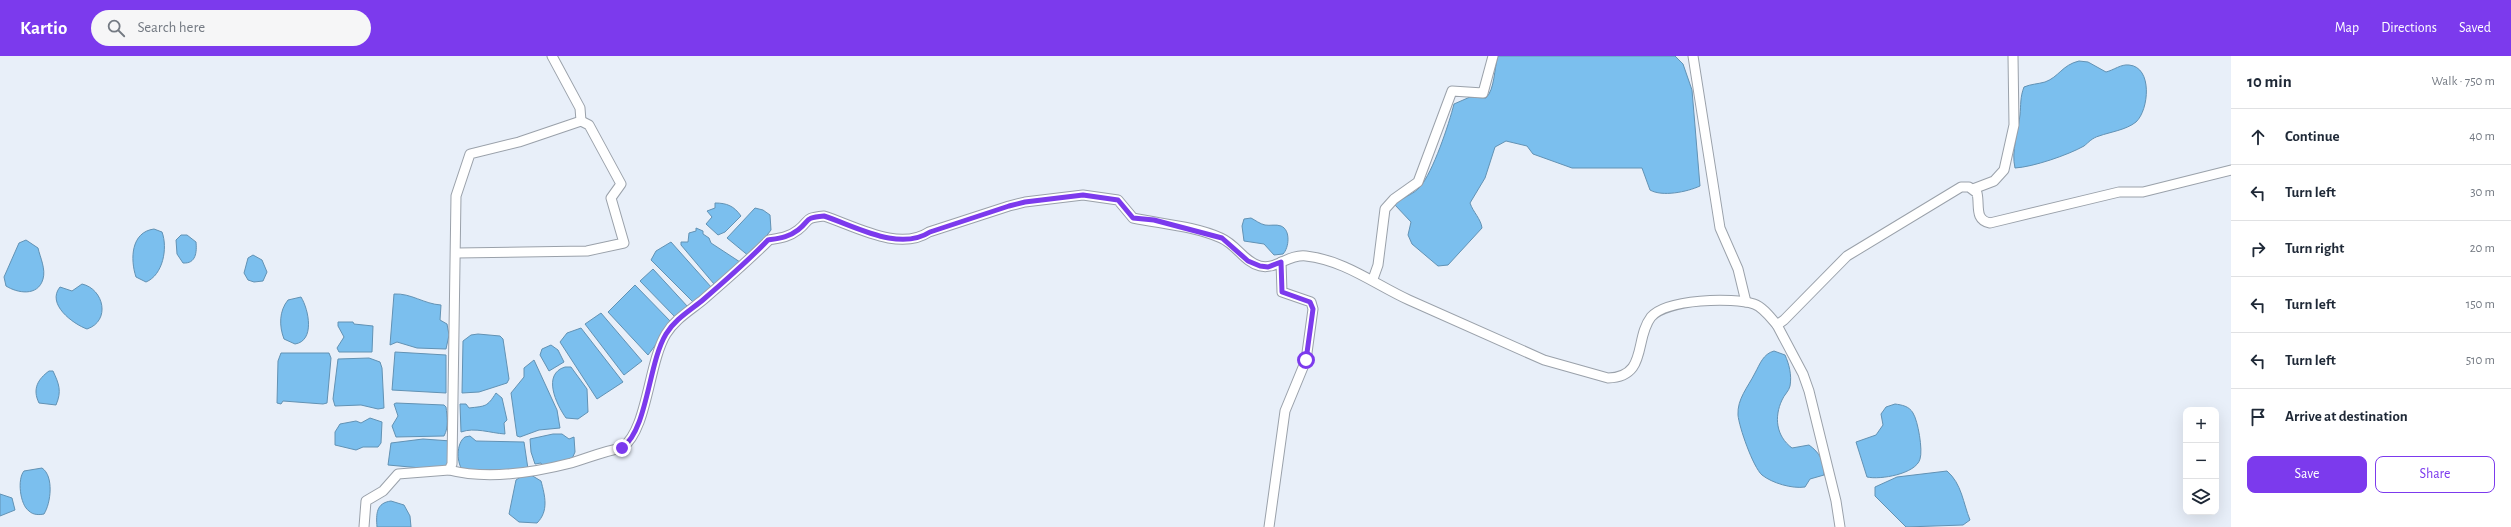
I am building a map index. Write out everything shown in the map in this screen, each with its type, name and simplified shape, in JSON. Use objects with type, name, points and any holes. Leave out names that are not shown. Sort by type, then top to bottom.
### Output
[{"type":"street","points":[[552,56],[580,108],[581,121]]},
{"type":"street","points":[[1373,279],[1378,265],[1385,209],[1394,199],[1418,182],[1452,91],[1483,93],[1493,56]]},
{"type":"street","points":[[1693,56],[1720,228],[1738,269],[1746,302]]},
{"type":"street","points":[[1777,325],[1784,320],[1847,256],[1956,189],[1964,186],[1973,188],[1994,181],[2004,170],[2014,125],[2013,56]]},
{"type":"street","points":[[449,470],[453,457],[457,253],[456,196],[470,154],[520,142],[581,121],[589,125],[621,184],[611,198],[624,243],[580,252],[457,253]]},
{"type":"street","points":[[1973,188],[1978,199],[1979,216],[1984,222],[1990,223],[2119,192],[2143,192],[2231,170]]},
{"type":"street","points":[[364,527],[366,501],[383,491],[398,474],[449,470],[469,475],[505,475],[553,467],[622,448],[629,443],[639,422],[659,347],[666,333],[690,307],[702,301],[747,263],[768,240],[785,238],[800,229],[808,219],[824,216],[882,236],[920,238],[930,232],[1009,206],[1083,195],[1118,200],[1133,218],[1154,220],[1222,238],[1248,261],[1260,266],[1268,267],[1297,256],[1320,258],[1373,279],[1389,291],[1544,360],[1608,378],[1628,374],[1638,357],[1645,328],[1658,311],[1670,305],[1689,303],[1746,302],[1756,305],[1777,325],[1803,374],[1809,390],[1836,501],[1840,527]]},
{"type":"street","points":[[1269,527],[1285,411],[1306,360],[1313,309],[1310,302],[1282,292],[1281,262]]},
{"type":"water","points":[[1498,56],[1675,56],[1683,64],[1692,90],[1700,186],[1675,193],[1655,192],[1650,190],[1642,168],[1572,168],[1533,154],[1527,146],[1506,141],[1495,147],[1485,178],[1470,203],[1482,228],[1448,265],[1438,266],[1412,244],[1408,235],[1411,222],[1395,205],[1417,190],[1425,180],[1440,147],[1454,104],[1470,97],[1486,98],[1489,94],[1493,84]]},
{"type":"water","points":[[2079,61],[2088,62],[2106,72],[2126,65],[2137,68],[2142,73],[2146,90],[2144,108],[2140,116],[2132,125],[2097,137],[2084,146],[2069,153],[2041,163],[2015,168],[2014,149],[2020,115],[2021,98],[2024,87],[2050,80],[2068,65]]},
{"type":"water","points":[[715,203],[730,206],[741,216],[725,232],[718,235],[706,224],[712,217],[707,211],[715,208]]},
{"type":"water","points":[[755,208],[763,210],[770,215],[771,230],[750,257],[727,238]]},
{"type":"water","points":[[1251,218],[1259,223],[1279,225],[1284,228],[1288,235],[1288,244],[1283,254],[1274,255],[1264,244],[1244,241],[1242,226],[1244,219]]},
{"type":"water","points":[[696,228],[703,231],[703,234],[709,238],[711,243],[740,262],[714,284],[681,245],[681,242],[688,242],[689,233],[696,231]]},
{"type":"water","points":[[154,229],[162,232],[164,238],[163,260],[157,273],[146,282],[136,277],[133,262],[134,247],[141,235],[146,231]]},
{"type":"water","points":[[181,235],[187,235],[196,242],[195,257],[191,262],[183,263],[177,254],[176,240]]},
{"type":"water","points":[[26,240],[38,248],[44,275],[37,289],[21,292],[6,286],[4,277],[19,243]]},
{"type":"water","points":[[671,242],[712,288],[693,302],[651,260],[656,251]]},
{"type":"water","points":[[253,255],[262,260],[267,272],[263,281],[254,282],[248,280],[244,273],[248,258]]},
{"type":"water","points":[[653,269],[688,307],[676,318],[640,281]]},
{"type":"water","points":[[82,284],[90,287],[95,292],[100,298],[102,305],[102,313],[99,319],[95,325],[87,329],[69,318],[63,312],[56,300],[60,287],[72,291]]},
{"type":"water","points":[[635,285],[672,323],[648,355],[608,312]]},
{"type":"water","points":[[394,294],[406,295],[429,303],[441,305],[440,320],[447,324],[449,335],[446,349],[417,348],[397,342],[390,345]]},
{"type":"water","points":[[301,297],[308,317],[308,331],[306,337],[301,342],[295,344],[284,339],[281,329],[281,314],[288,300]]},
{"type":"water","points":[[601,313],[642,361],[624,375],[585,324]]},
{"type":"water","points":[[338,322],[353,322],[354,324],[373,326],[372,352],[339,352],[337,348],[344,337],[338,326]]},
{"type":"water","points":[[581,328],[623,382],[597,399],[560,342],[567,333]]},
{"type":"water","points":[[478,334],[500,336],[503,339],[509,379],[507,383],[479,392],[462,393],[463,341],[471,335]]},
{"type":"water","points":[[551,345],[558,350],[564,362],[549,371],[540,355],[542,349]]},
{"type":"water","points":[[1774,351],[1785,355],[1789,366],[1791,382],[1779,406],[1777,419],[1780,432],[1792,448],[1809,445],[1819,454],[1823,466],[1824,475],[1810,479],[1805,487],[1782,485],[1771,481],[1758,471],[1751,456],[1739,421],[1738,409],[1744,393],[1762,360],[1767,354]]},
{"type":"water","points":[[395,352],[446,355],[446,393],[392,390]]},
{"type":"water","points":[[281,353],[329,353],[331,358],[327,403],[283,401],[281,404],[277,403],[278,361]]},
{"type":"water","points":[[369,358],[380,362],[382,368],[384,408],[378,409],[361,405],[335,406],[333,399],[338,359]]},
{"type":"water","points":[[534,360],[557,410],[560,428],[539,430],[520,437],[517,436],[511,393],[524,377],[524,368]]},
{"type":"water","points":[[565,367],[571,367],[587,389],[588,412],[578,419],[566,418],[558,405],[553,390],[554,376],[558,371]]},
{"type":"water","points":[[49,371],[53,371],[59,388],[59,396],[56,405],[39,403],[37,398],[37,385],[42,377]]},
{"type":"water","points":[[496,393],[502,398],[507,420],[504,423],[505,434],[477,430],[461,432],[460,404],[466,404],[469,408],[483,406],[490,401]]},
{"type":"water","points":[[394,404],[444,405],[446,407],[447,429],[444,436],[396,437],[392,426],[398,416]]},
{"type":"water","points":[[1895,404],[1907,407],[1915,417],[1920,443],[1920,459],[1912,469],[1897,475],[1880,478],[1867,477],[1856,442],[1876,435],[1883,425],[1881,414],[1886,407]]},
{"type":"water","points":[[370,418],[382,422],[381,443],[378,447],[363,447],[356,450],[335,445],[335,432],[340,424],[356,421],[361,423]]},
{"type":"water","points":[[553,434],[562,434],[569,439],[574,437],[575,452],[571,461],[542,466],[541,463],[535,464],[531,452],[530,439]]},
{"type":"water","points":[[470,436],[476,441],[524,442],[528,469],[480,470],[464,472],[458,459],[458,454],[462,440],[465,437]]},
{"type":"water","points":[[423,439],[451,441],[448,466],[432,469],[388,465],[391,443]]},
{"type":"water","points":[[42,468],[46,472],[50,483],[50,497],[44,514],[40,515],[32,513],[26,508],[20,492],[20,486],[24,471]]},
{"type":"water","points":[[1947,471],[1956,482],[1962,494],[1970,520],[1963,525],[1906,527],[1875,496],[1875,487],[1897,477]]},
{"type":"water","points":[[531,475],[541,481],[545,498],[545,508],[537,523],[519,522],[509,514],[516,480],[522,476]]},
{"type":"water","points":[[0,494],[12,498],[15,510],[0,516]]},
{"type":"water","points":[[391,501],[404,505],[410,516],[411,527],[377,527],[378,510],[382,504]]},
{"type":"route","points":[[622,448],[629,443],[639,422],[659,347],[666,333],[690,307],[702,301],[725,280],[747,263],[768,240],[785,238],[800,229],[804,222],[808,219],[824,216],[882,236],[920,238],[930,232],[962,221],[1025,202],[1083,195],[1118,200],[1133,218],[1154,220],[1222,238],[1235,247],[1248,261],[1260,266],[1268,267],[1281,262],[1282,292],[1310,302],[1313,309],[1306,360]]}]
